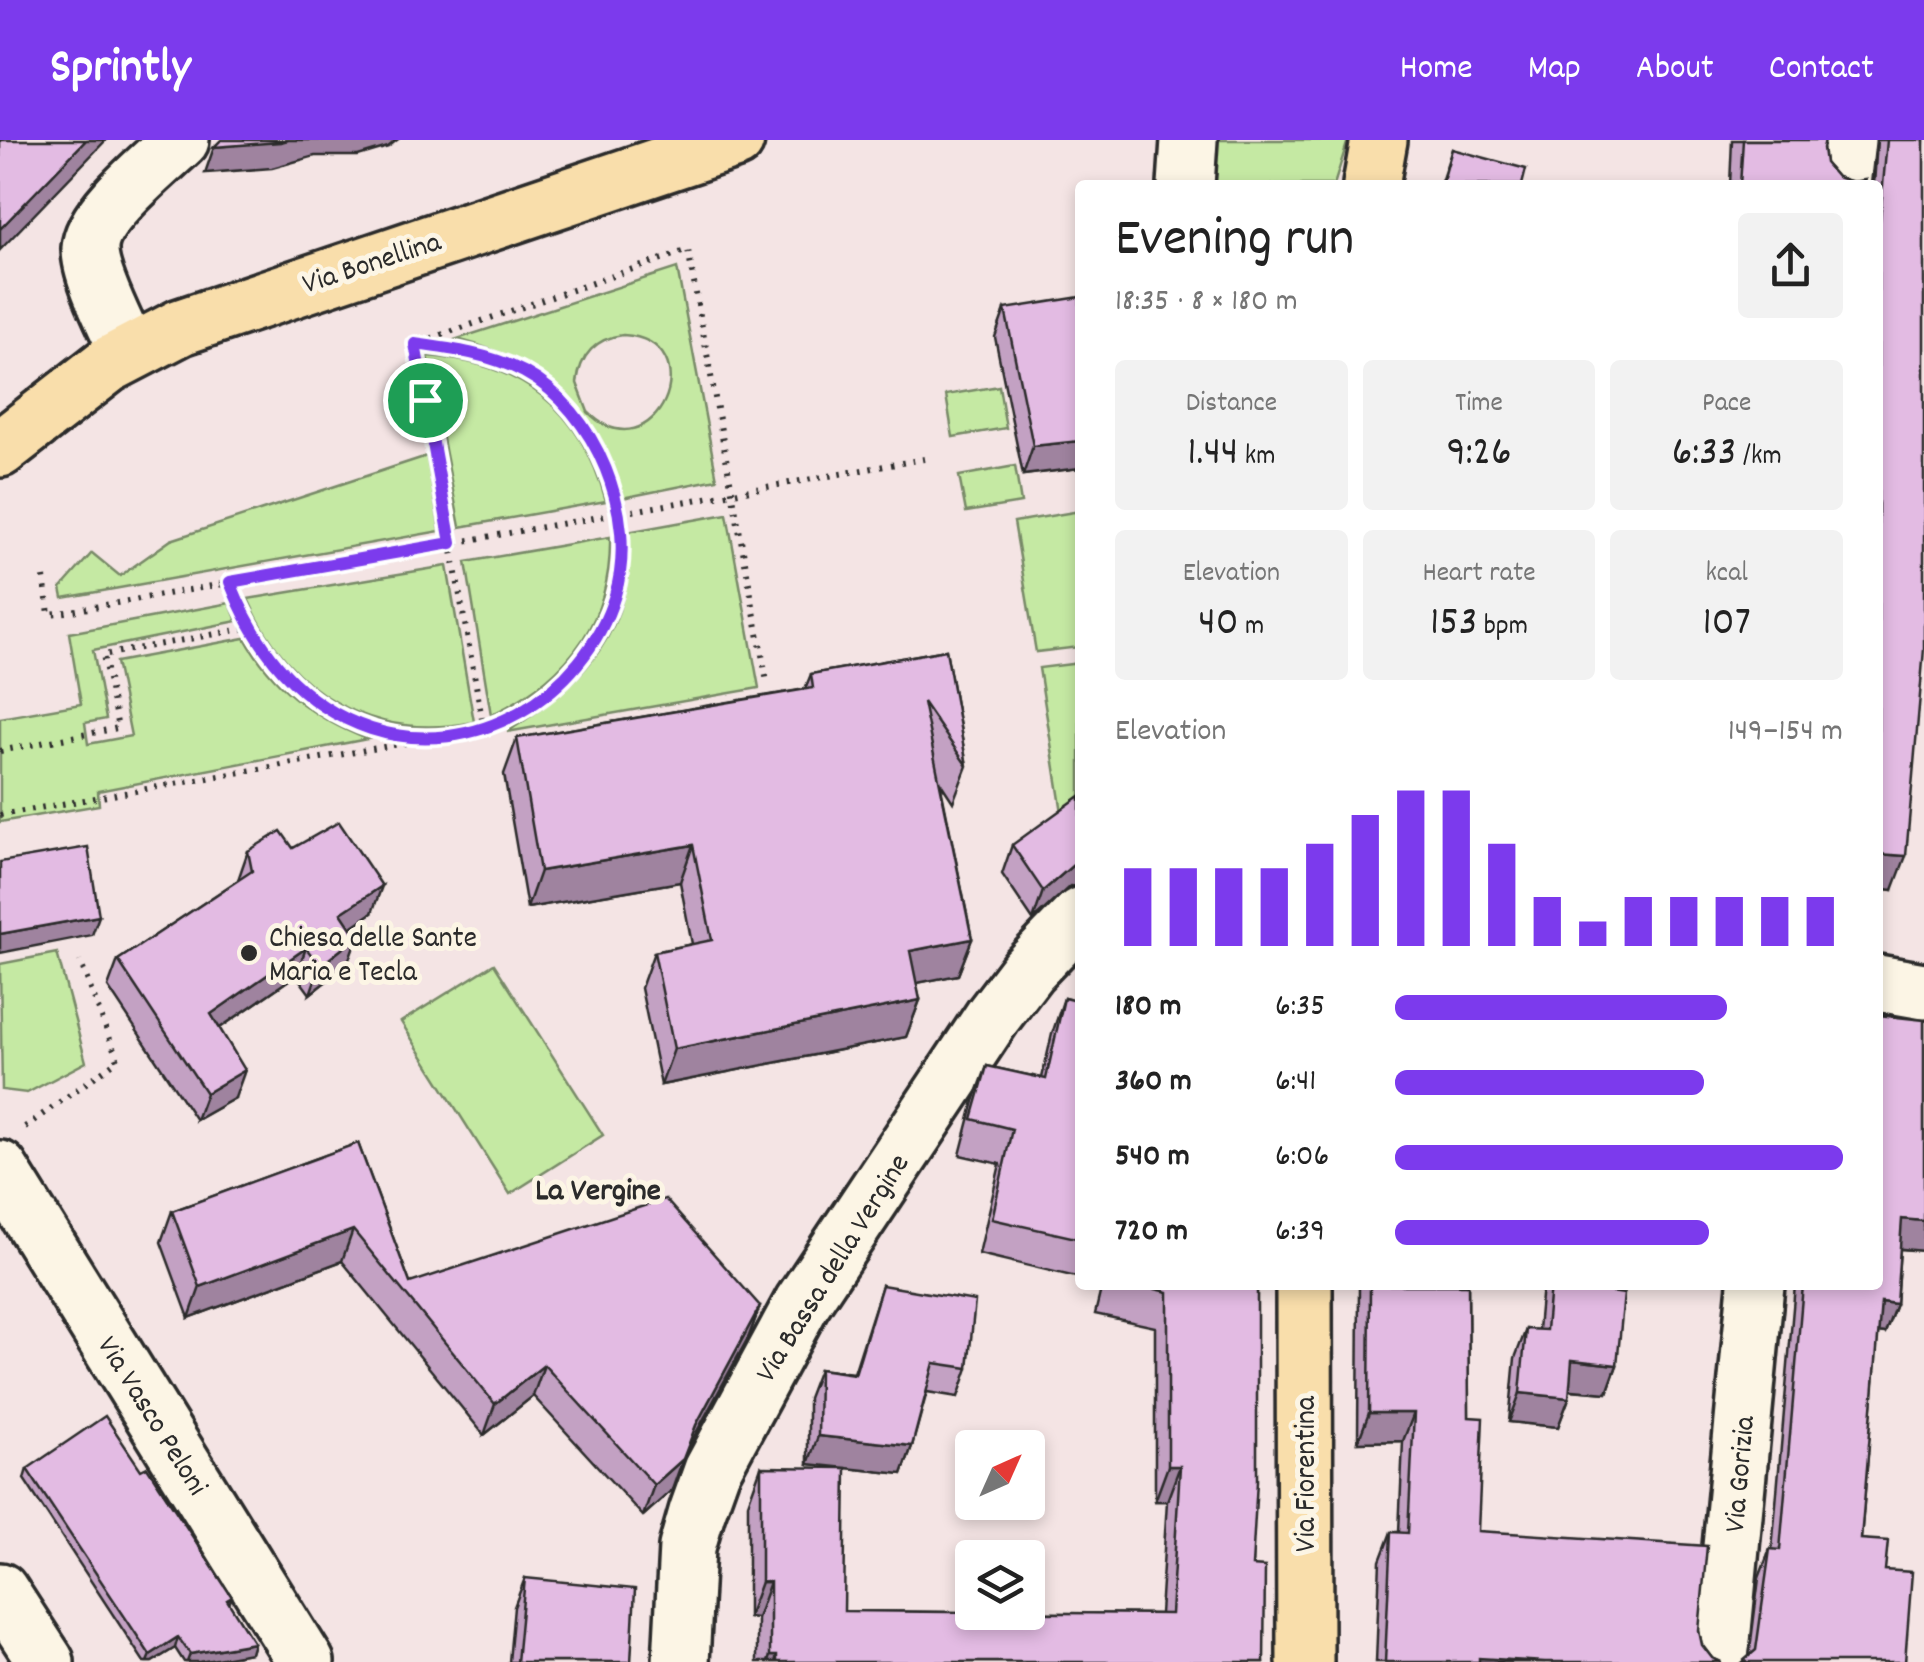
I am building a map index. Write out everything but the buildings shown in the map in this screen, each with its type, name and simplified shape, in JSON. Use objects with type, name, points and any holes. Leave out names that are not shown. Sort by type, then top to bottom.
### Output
[{"type":"main road","name":"Via Bonellina","points":[[10,448],[128,352],[263,297],[736,140]]},
{"type":"main road","name":"Via Fiorentina","points":[[1304,1290],[1304,1662]]},
{"type":"street","points":[[128,352],[94,269],[91,241],[106,213],[181,140]]},
{"type":"street","points":[[1186,180],[1189,140]]},
{"type":"street","points":[[1842,180],[1846,140]]},
{"type":"street","name":"Via Bassa della Vergine","points":[[680,1662],[687,1548],[712,1470],[784,1336],[993,1016],[1028,970],[1075,921]]},
{"type":"street","points":[[1883,983],[1924,992]]},
{"type":"street","name":"Via Vasco Peloni","points":[[7,1152],[306,1662]]},
{"type":"street","name":"Via Gorizia","points":[[1720,1662],[1756,1290]]},
{"type":"street","points":[[0,1590],[46,1662]]},
{"type":"path","points":[[415,344],[688,250],[767,682]]},
{"type":"path","points":[[415,344],[484,730]]},
{"type":"path","points":[[0,815],[484,730],[535,703],[576,668],[616,594],[620,572],[616,513],[598,451],[548,388],[499,361],[415,344]]},
{"type":"path","points":[[403,406],[425,400]]},
{"type":"path","points":[[44,577],[49,614],[924,460]]},
{"type":"path","points":[[230,582],[248,628],[294,684],[327,709],[380,732],[428,740]]},
{"type":"path","points":[[0,751],[118,728],[103,655],[248,628]]},
{"type":"path","points":[[7,1152],[118,1060],[80,961]]},
{"type":"green space","points":[[1214,140],[1348,140],[1336,180],[1211,180]]},
{"type":"green space","points":[[677,268],[717,479],[622,498],[599,439],[564,394],[516,361],[457,339]],"holes":[[[623,335],[651,343],[666,359],[670,379],[665,400],[652,418],[634,429],[612,428],[588,412],[577,383],[582,364],[597,344],[613,337]]]},
{"type":"green space","points":[[427,356],[492,369],[543,396],[581,440],[606,501],[460,527]]},
{"type":"green space","points":[[999,386],[1006,428],[953,437],[946,395]]},
{"type":"green space","points":[[427,456],[440,531],[63,598],[61,588],[92,553],[120,576],[171,540]]},
{"type":"green space","points":[[1015,466],[1021,503],[966,512],[959,476]]},
{"type":"green space","points":[[1075,512],[1075,648],[1036,652],[1014,522]]},
{"type":"green space","points":[[727,514],[759,688],[507,732],[560,694],[599,650],[623,598],[628,567],[627,532]]},
{"type":"green space","points":[[610,537],[603,596],[579,645],[542,684],[491,715],[466,562]]},
{"type":"green space","points":[[447,566],[474,722],[402,725],[338,704],[287,661],[248,599]]},
{"type":"green space","points":[[230,603],[237,621],[93,650],[106,719],[85,723],[88,744],[131,736],[116,662],[245,638],[268,672],[297,699],[330,722],[367,739],[98,791],[99,805],[0,822],[0,718],[81,704],[69,633]]},
{"type":"green space","points":[[1075,664],[1075,817],[1064,825],[1039,668]]},
{"type":"green space","points":[[57,953],[86,1062],[27,1093],[2,1090],[0,964]]},
{"type":"green space","points":[[494,964],[603,1135],[510,1194],[401,1022]]},
{"type":"place","name":"Chiesa delle Sante Maria e Tecla","points":[[249,953]]},
{"type":"district","name":"La Vergine","points":[[598,1188]]},
{"type":"route","points":[[415,344],[499,361],[548,388],[568,408],[598,451],[613,493],[620,546],[616,594],[576,668],[535,703],[509,719],[484,730],[428,740],[394,736],[343,719],[309,696],[262,650],[248,628],[230,582],[451,543],[425,400],[415,344]]}]
